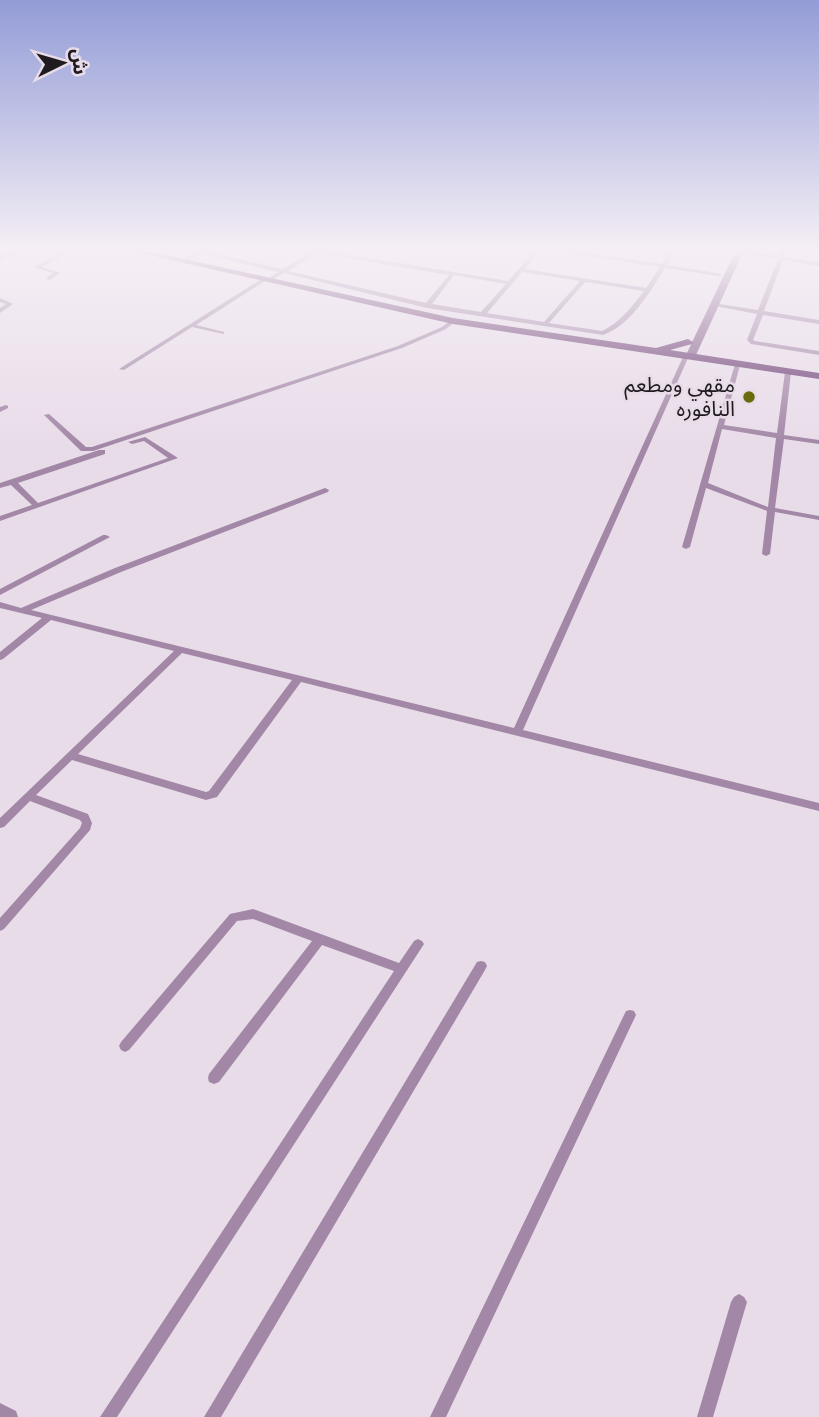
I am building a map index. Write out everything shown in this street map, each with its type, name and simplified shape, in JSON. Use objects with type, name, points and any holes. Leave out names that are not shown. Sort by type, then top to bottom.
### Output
[{"type":"main road","points":[[423,314],[737,365],[819,374]]},
{"type":"main road","points":[[444,314],[686,356],[819,374]]},
{"type":"main road","points":[[686,356],[703,314]]},
{"type":"main road","points":[[657,350],[692,343],[708,314]]},
{"type":"main road","points":[[692,343],[702,353],[719,359]]},
{"type":"street","points":[[122,369],[212,314]]},
{"type":"street","points":[[477,314],[608,333],[625,314]]},
{"type":"street","points":[[544,325],[553,314]]},
{"type":"street","points":[[758,314],[751,342],[819,353]]},
{"type":"street","points":[[771,314],[819,322]]},
{"type":"street","points":[[47,415],[84,449],[93,449],[390,350],[444,328],[453,321]]},
{"type":"street","points":[[194,326],[222,333]]},
{"type":"street","points":[[517,733],[686,356]]},
{"type":"street","points":[[686,547],[737,365]]},
{"type":"street","points":[[766,554],[788,372]]},
{"type":"street","points":[[0,403],[6,407],[0,410]]},
{"type":"street","points":[[719,427],[819,442]]},
{"type":"street","points":[[0,486],[144,438],[174,456],[0,519]]},
{"type":"street","points":[[13,482],[37,506]]},
{"type":"street","points":[[703,484],[773,510],[819,518]]},
{"type":"street","points":[[23,610],[325,490]]},
{"type":"street","points":[[0,592],[106,537]]},
{"type":"street","points":[[0,604],[819,807]]},
{"type":"street","points":[[0,657],[50,617]]},
{"type":"street","points":[[0,824],[180,650]]},
{"type":"street","points":[[71,756],[206,796],[213,794],[298,679]]},
{"type":"street","points":[[0,926],[85,830],[87,823],[84,817],[29,797]]},
{"type":"street","points":[[125,1045],[234,917],[253,914],[402,969]]},
{"type":"street","points":[[214,1078],[319,940]]},
{"type":"street","points":[[108,1417],[418,944]]},
{"type":"street","points":[[212,1417],[481,967]]},
{"type":"street","points":[[438,1417],[630,1015]]},
{"type":"street","points":[[705,1417],[739,1302]]},
{"type":"street","points":[[0,1411],[10,1417]]},
{"type":"place","name":"مقهي ومطعم النافوره","points":[[749,397]]}]
